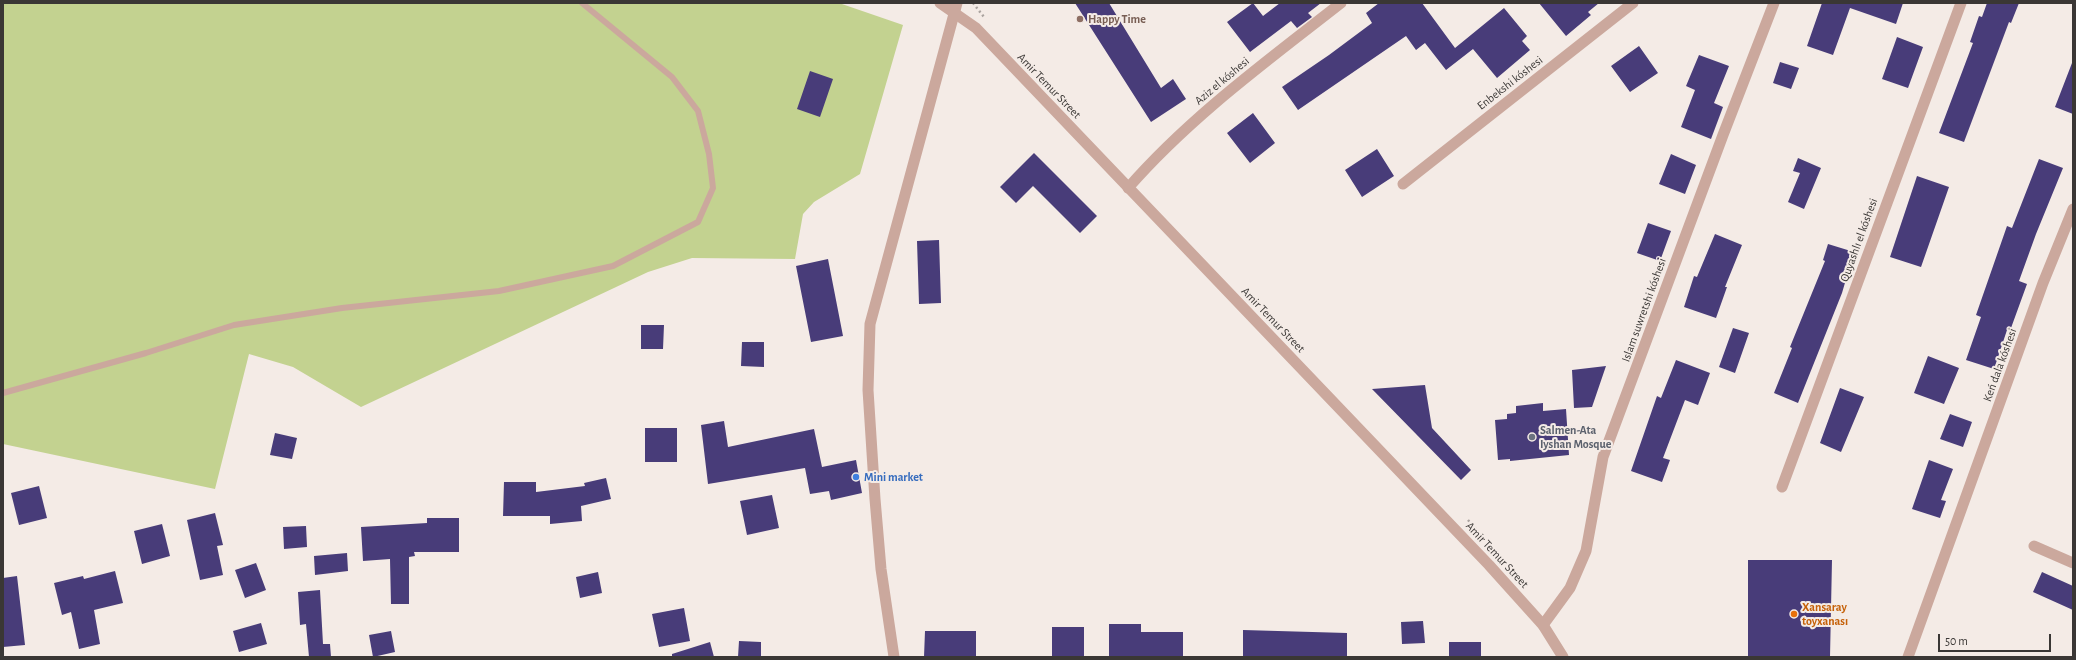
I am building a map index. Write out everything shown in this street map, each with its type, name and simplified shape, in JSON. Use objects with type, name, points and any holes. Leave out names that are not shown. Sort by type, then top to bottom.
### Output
[{"type":"street","name":"Amir Temur Street","points":[[940,3],[955,7],[976,28],[1455,528],[1543,625],[1563,657]]},
{"type":"street","name":"Aziz el kóshesi","points":[[1128,188],[1183,132],[1245,78],[1341,3]]},
{"type":"street","name":"Enbekshi kóshesi","points":[[1403,184],[1633,3]]},
{"type":"street","name":"Islam suwretshi kóshesi","points":[[1543,625],[1570,588],[1586,551],[1604,457],[1723,135],[1774,3]]},
{"type":"street","name":"Quyashlı el kóshesi","points":[[1782,487],[1961,3]]},
{"type":"street","points":[[894,657],[881,569],[875,499],[868,390],[870,324],[909,184],[955,7]]},
{"type":"street","name":"Keń dala kóshesi","points":[[1908,657],[2042,284],[2073,210]]},
{"type":"street","points":[[2034,546],[2073,563]]},
{"type":"lane","points":[[3,393],[146,353],[234,325],[342,308],[499,291],[613,266],[698,222],[713,188],[709,154],[698,112],[672,77],[582,3]]},
{"type":"path","points":[[1468,520],[1482,536]]},
{"type":"green space","points":[[3,3],[839,3],[903,25],[860,174],[814,202],[803,214],[795,259],[692,258],[648,272],[361,407],[293,367],[249,354],[215,489],[3,444]]},
{"type":"building","points":[[1075,3],[1109,3],[1161,88],[1173,79],[1186,99],[1151,122]]},
{"type":"building","points":[[1253,3],[1263,16],[1280,3],[1321,3],[1308,13],[1312,17],[1297,28],[1291,21],[1250,52],[1227,22]]},
{"type":"building","points":[[1379,3],[1422,3],[1455,48],[1504,8],[1527,36],[1522,41],[1530,50],[1497,78],[1473,49],[1446,70],[1425,43],[1416,50],[1406,36],[1298,110],[1282,87],[1372,23],[1366,13]]},
{"type":"building","points":[[1539,3],[1599,3],[1588,12],[1591,15],[1566,36]]},
{"type":"building","points":[[1822,3],[1903,3],[1896,24],[1850,8],[1833,55],[1807,46]]},
{"type":"building","points":[[1987,3],[2019,3],[2011,23],[2009,22],[1964,142],[1939,133],[1973,43],[1970,42],[1979,16],[1982,17]]},
{"type":"building","points":[[1897,37],[1923,47],[1908,88],[1882,79]]},
{"type":"building","points":[[1639,46],[1658,73],[1630,92],[1611,66]]},
{"type":"building","points":[[1699,55],[1729,66],[1714,103],[1723,107],[1711,139],[1681,127],[1695,90],[1686,86]]},
{"type":"building","points":[[1780,62],[1799,68],[1791,89],[1773,83]]},
{"type":"building","points":[[2073,63],[2073,114],[2055,107]]},
{"type":"building","points":[[810,71],[833,79],[820,117],[797,109]]},
{"type":"building","points":[[1253,113],[1275,143],[1250,163],[1227,133]]},
{"type":"building","points":[[1377,149],[1394,176],[1362,197],[1345,170]]},
{"type":"building","points":[[1034,153],[1097,216],[1080,233],[1033,186],[1016,203],[1000,187]]},
{"type":"building","points":[[1671,154],[1696,165],[1685,194],[1659,184]]},
{"type":"building","points":[[1798,158],[1821,168],[1804,209],[1788,202],[1800,173],[1793,171]]},
{"type":"building","points":[[2039,159],[2063,168],[2036,234],[2019,281],[2027,284],[2011,328],[2008,327],[1994,369],[1966,360],[1981,317],[1976,315],[2007,226],[2012,228]]},
{"type":"building","points":[[1917,176],[1949,187],[1921,267],[1890,257]]},
{"type":"building","points":[[1648,223],[1671,231],[1660,261],[1637,253]]},
{"type":"building","points":[[1715,234],[1742,245],[1725,287],[1727,287],[1716,318],[1684,307],[1694,276],[1697,277]]},
{"type":"building","points":[[939,240],[941,303],[919,304],[917,241]]},
{"type":"building","points":[[1828,244],[1854,252],[1842,293],[1798,403],[1774,393],[1792,348],[1790,347],[1825,261],[1823,260]]},
{"type":"building","points":[[828,259],[843,336],[811,342],[796,266]]},
{"type":"building","points":[[641,325],[664,325],[663,349],[641,349]]},
{"type":"building","points":[[1733,328],[1749,333],[1735,373],[1719,367]]},
{"type":"building","points":[[742,342],[764,342],[764,367],[741,366]]},
{"type":"building","points":[[1928,356],[1959,368],[1944,404],[1914,393]]},
{"type":"building","points":[[1676,360],[1710,373],[1698,405],[1685,400],[1663,458],[1670,460],[1662,482],[1631,471],[1657,396],[1661,398]]},
{"type":"building","points":[[1606,366],[1592,407],[1574,408],[1572,370]]},
{"type":"building","points":[[1425,385],[1432,428],[1471,470],[1461,480],[1372,389]]},
{"type":"building","points":[[1840,388],[1864,397],[1841,452],[1820,443]]},
{"type":"building","name":"Salmen-Ata Iyshan Mosque","points":[[1543,403],[1543,411],[1566,409],[1569,455],[1510,461],[1510,459],[1498,460],[1495,420],[1507,419],[1507,414],[1516,413],[1516,406]]},
{"type":"building","points":[[1950,414],[1972,422],[1963,447],[1940,439]]},
{"type":"building","points":[[724,421],[728,447],[814,429],[822,467],[856,460],[862,493],[831,500],[829,491],[810,494],[805,468],[708,484],[701,425]]},
{"type":"building","points":[[645,428],[677,428],[677,462],[645,462]]},
{"type":"building","points":[[275,433],[297,438],[292,459],[270,455]]},
{"type":"building","points":[[1929,460],[1953,469],[1941,500],[1946,501],[1940,518],[1912,509]]},
{"type":"building","points":[[606,478],[611,499],[581,506],[582,521],[550,524],[550,516],[503,516],[504,482],[536,482],[536,492],[585,486],[584,483]]},
{"type":"building","points":[[39,486],[47,518],[19,525],[11,493]]},
{"type":"building","points":[[772,495],[779,528],[747,535],[740,501]]},
{"type":"building","points":[[215,513],[223,545],[217,546],[223,575],[200,580],[187,520]]},
{"type":"building","points":[[427,518],[459,518],[459,552],[414,552],[415,556],[409,557],[409,604],[391,604],[390,559],[363,561],[361,527],[427,523]]},
{"type":"building","points":[[162,524],[170,556],[142,564],[134,531]]},
{"type":"building","points":[[306,526],[307,547],[284,549],[283,527]]},
{"type":"building","points":[[347,553],[348,571],[315,575],[314,556]]},
{"type":"building","points":[[1748,560],[1832,560],[1830,657],[1748,657]]},
{"type":"building","points":[[256,563],[266,590],[245,598],[235,570]]},
{"type":"building","points":[[115,571],[123,603],[94,610],[100,644],[79,649],[71,612],[62,615],[54,583],[83,576],[84,579]]},
{"type":"building","points":[[598,572],[602,593],[580,598],[576,577]]},
{"type":"building","points":[[2042,572],[2073,586],[2073,610],[2033,592]]},
{"type":"building","points":[[17,576],[25,645],[3,647],[3,578]]},
{"type":"building","points":[[320,590],[323,644],[330,644],[331,657],[309,657],[306,624],[300,625],[298,592]]},
{"type":"building","points":[[684,608],[690,641],[659,647],[652,614]]},
{"type":"building","points":[[1423,621],[1425,643],[1402,644],[1401,622]]},
{"type":"building","points":[[261,623],[267,644],[239,652],[233,631]]},
{"type":"building","points":[[1109,624],[1141,624],[1141,632],[1183,632],[1183,657],[1109,657]]},
{"type":"building","points":[[1052,627],[1084,627],[1084,657],[1052,657]]},
{"type":"building","points":[[1243,630],[1347,633],[1347,657],[1243,657]]},
{"type":"building","points":[[391,631],[395,652],[373,657],[369,635]]},
{"type":"building","points":[[925,631],[976,631],[976,657],[924,657]]},
{"type":"building","points":[[739,641],[761,642],[761,657],[738,657]]},
{"type":"building","points":[[710,642],[714,657],[672,657],[672,654]]},
{"type":"building","points":[[1449,642],[1481,642],[1481,657],[1449,657]]},
{"type":"place","name":"Happy Time","points":[[1080,19]]},
{"type":"place","name":"Salmen-Ata Iyshan Mosque","points":[[1532,437]]},
{"type":"place","name":"Mini market","points":[[856,477]]},
{"type":"place","name":"Xansaray toyxanası","points":[[1794,614]]}]
